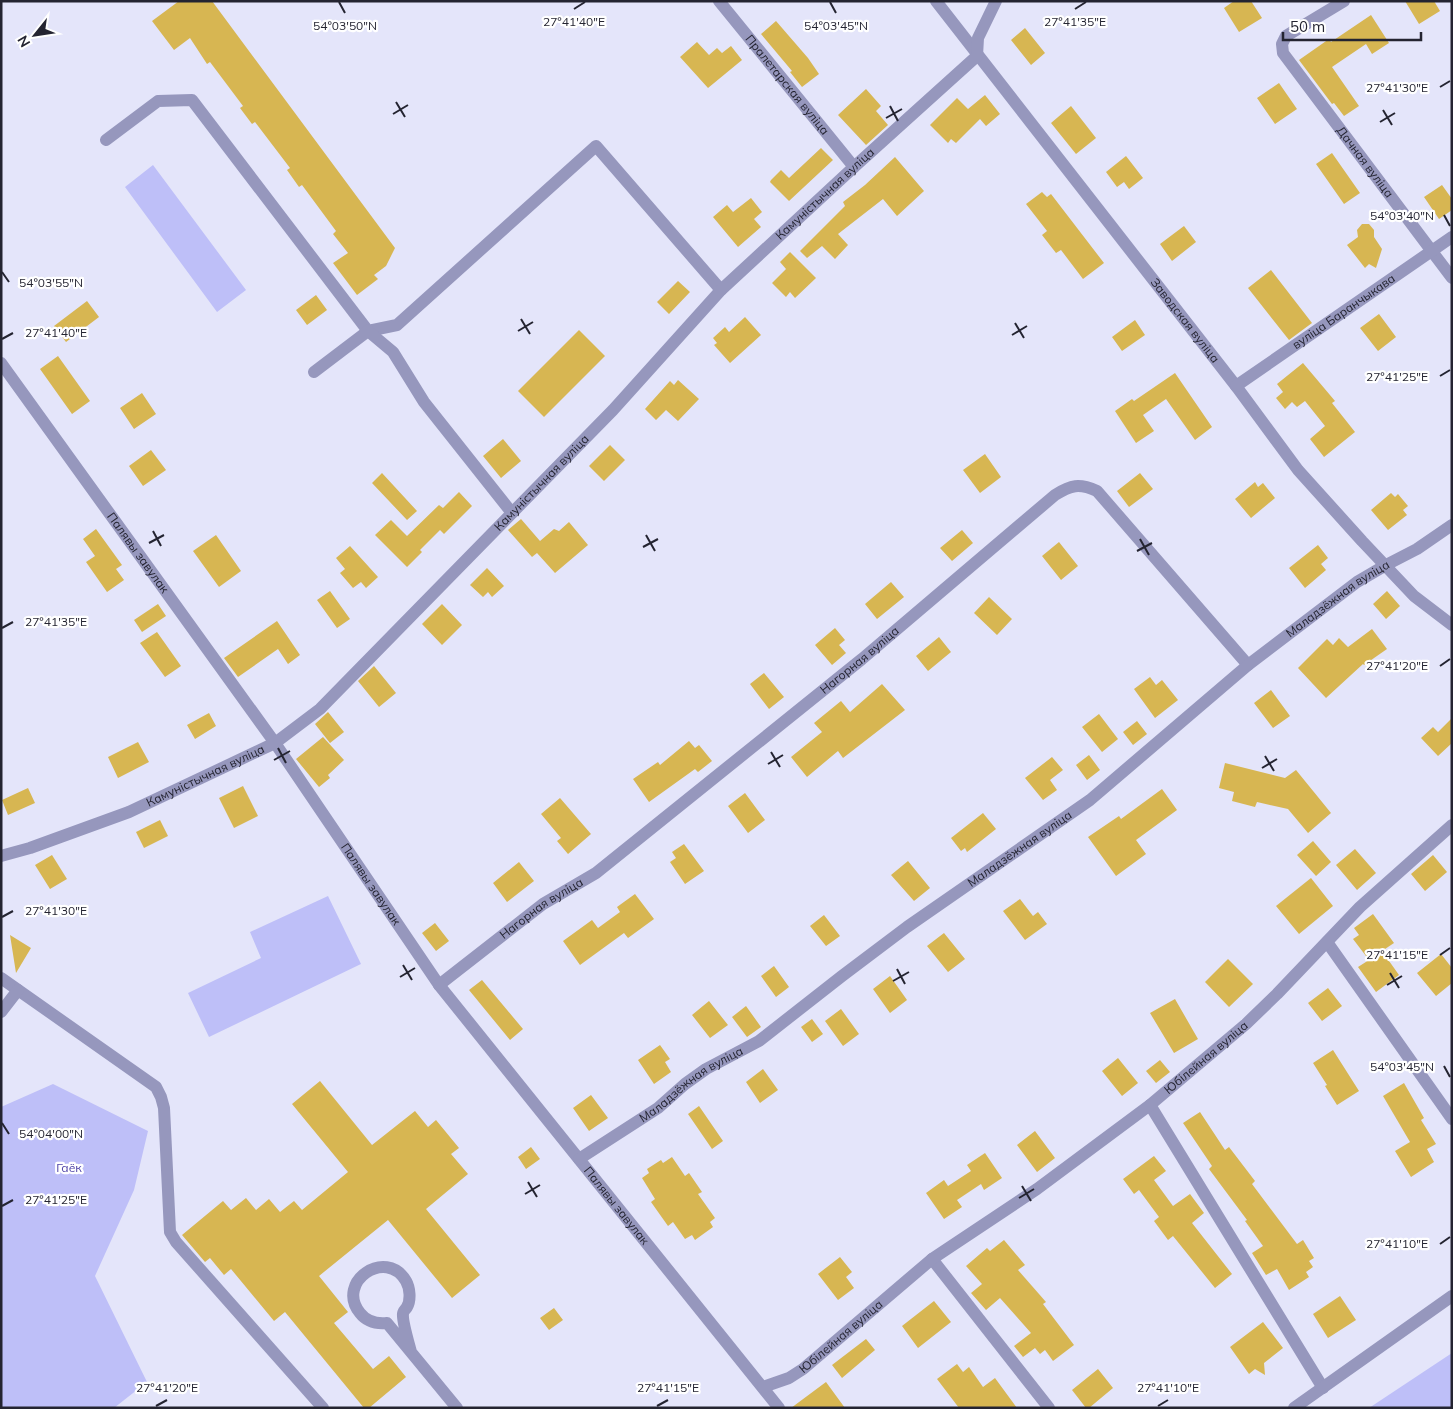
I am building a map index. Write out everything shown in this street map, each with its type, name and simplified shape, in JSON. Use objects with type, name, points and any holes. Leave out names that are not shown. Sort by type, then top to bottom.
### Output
[{"type":"street","name":"Пралетарская вуліца","points":[[719,1],[854,167]]},
{"type":"street","name":"Заводская вуліца","points":[[936,1],[1236,386],[1298,470],[1414,596],[1452,624]]},
{"type":"street","points":[[977,56],[978,38],[996,1]]},
{"type":"street","name":"Дачная вуліца","points":[[1344,1],[1286,36],[1282,44],[1283,53],[1452,278]]},
{"type":"street","name":"Камуністычная вуліца","points":[[1,856],[30,848],[129,812],[275,743],[320,709],[613,410],[721,290],[977,56]]},
{"type":"street","points":[[106,140],[158,101],[192,100],[368,331],[393,352],[424,402],[512,512]]},
{"type":"street","points":[[314,372],[368,331],[396,325],[596,146],[721,290]]},
{"type":"street","name":"вуліца Баранчыкава","points":[[1236,386],[1452,237]]},
{"type":"street","name":"Палявы завулак","points":[[1,363],[275,743],[439,985],[763,1388]]},
{"type":"street","name":"Нагорная вуліца","points":[[439,985],[543,904],[596,873],[862,659],[1054,495],[1068,487],[1084,485],[1097,491],[1248,665]]},
{"type":"street","name":"Маладзёжная вуліца","points":[[579,1159],[658,1108],[685,1084],[706,1069],[759,1041],[907,927],[1090,800],[1248,665],[1357,582],[1417,549],[1452,525]]},
{"type":"street","name":"Юбілейная вуліца","points":[[763,1388],[789,1378],[803,1370],[932,1259],[1037,1189],[1150,1105],[1246,1024],[1360,907],[1452,824]]},
{"type":"street","points":[[1327,942],[1452,1119]]},
{"type":"street","points":[[1,978],[156,1087],[162,1097],[164,1108],[170,1232],[176,1242],[323,1408]]},
{"type":"street","points":[[1,1012],[18,990]]},
{"type":"street","points":[[1150,1105],[1323,1388]]},
{"type":"street","points":[[932,1259],[1049,1408]]},
{"type":"street","points":[[411,1352],[403,1313],[408,1307],[409,1300],[409,1290],[406,1281],[399,1273],[385,1267],[365,1272],[358,1279],[354,1289],[353,1299],[356,1308],[370,1322],[388,1323],[411,1352],[457,1408]]},
{"type":"street","points":[[1294,1408],[1452,1296]]},
{"type":"street","points":[[763,1388],[780,1408]]},
{"type":"green space","points":[[153,165],[246,290],[217,312],[125,187]]},
{"type":"green space","points":[[328,896],[361,964],[209,1037],[188,993],[261,958],[250,932]]},
{"type":"green space","name":"Гаёк","points":[[53,1084],[148,1131],[134,1190],[95,1276],[147,1382],[114,1408],[1,1408],[1,1107]]},
{"type":"green space","points":[[1452,1353],[1452,1408],[1369,1408]]},
{"type":"building","points":[[179,1],[212,1],[395,248],[386,266],[374,275],[378,279],[357,295],[333,263],[348,253],[333,234],[336,231],[302,185],[299,187],[287,170],[290,168],[255,122],[252,124],[240,108],[243,106],[210,62],[207,64],[190,38],[174,50],[152,21]]},
{"type":"building","points":[[1234,1],[1251,1],[1262,18],[1239,32],[1224,8]]},
{"type":"building","points":[[1405,1],[1434,1],[1440,11],[1419,24]]},
{"type":"building","points":[[1371,15],[1389,43],[1372,54],[1366,44],[1332,67],[1359,106],[1344,116],[1334,103],[1332,104],[1299,60],[1329,39],[1331,42]]},
{"type":"building","points":[[776,21],[808,58],[819,74],[802,87],[790,72],[792,71],[761,34]]},
{"type":"building","points":[[1025,28],[1045,53],[1031,65],[1011,40]]},
{"type":"building","points":[[697,42],[709,55],[717,48],[722,53],[731,46],[742,60],[708,88],[680,57]]},
{"type":"building","points":[[1279,83],[1297,109],[1275,124],[1257,98]]},
{"type":"building","points":[[866,89],[881,106],[876,111],[888,125],[866,145],[838,115]]},
{"type":"building","points":[[985,95],[1000,114],[986,126],[980,119],[956,143],[951,139],[948,143],[930,125],[957,98],[968,109]]},
{"type":"building","points":[[1071,106],[1096,138],[1076,154],[1051,123]]},
{"type":"building","points":[[821,148],[833,160],[789,201],[770,182],[771,180],[781,170],[789,178]]},
{"type":"building","points":[[1332,153],[1360,193],[1344,204],[1316,164]]},
{"type":"building","points":[[1126,156],[1143,178],[1129,189],[1124,182],[1117,187],[1106,172]]},
{"type":"building","points":[[895,157],[924,191],[897,216],[883,199],[838,234],[848,245],[835,259],[822,246],[807,258],[800,251],[845,206],[843,202],[865,185]]},
{"type":"building","points":[[1442,185],[1452,199],[1452,210],[1439,219],[1424,197]]},
{"type":"building","points":[[1042,192],[1047,197],[1051,194],[1104,263],[1083,279],[1061,250],[1056,253],[1042,235],[1047,231],[1026,204]]},
{"type":"building","points":[[751,198],[762,212],[754,219],[761,227],[738,247],[713,217],[727,205],[733,212]]},
{"type":"building","points":[[1362,224],[1369,224],[1374,230],[1374,237],[1382,249],[1376,268],[1369,264],[1365,268],[1347,245],[1358,237],[1357,230]]},
{"type":"building","points":[[1184,226],[1196,242],[1172,261],[1160,244]]},
{"type":"building","points":[[790,252],[816,278],[795,298],[790,292],[786,297],[772,283],[786,269],[780,262]]},
{"type":"building","points":[[1271,270],[1312,323],[1289,340],[1248,288]]},
{"type":"building","points":[[678,281],[690,292],[669,314],[657,302]]},
{"type":"building","points":[[316,295],[327,310],[307,325],[296,310]]},
{"type":"building","points":[[87,301],[99,317],[66,342],[54,326]]},
{"type":"building","points":[[1379,314],[1396,337],[1378,351],[1360,328]]},
{"type":"building","points":[[745,317],[761,335],[730,363],[714,345],[717,343],[713,338],[725,327],[729,332]]},
{"type":"building","points":[[1135,320],[1145,335],[1122,351],[1112,337]]},
{"type":"building","points":[[579,330],[605,356],[544,417],[518,391]]},
{"type":"building","points":[[58,356],[90,401],[72,414],[40,369]]},
{"type":"building","points":[[1303,363],[1335,401],[1332,403],[1355,432],[1324,457],[1310,439],[1325,426],[1305,401],[1297,407],[1292,402],[1285,409],[1276,398],[1283,392],[1277,384]]},
{"type":"building","points":[[1175,373],[1212,427],[1195,440],[1166,399],[1143,415],[1154,431],[1136,443],[1115,411],[1132,399],[1134,401]]},
{"type":"building","points":[[678,380],[699,399],[678,421],[666,410],[656,420],[645,409],[670,381],[674,385]]},
{"type":"building","points":[[142,393],[156,414],[134,429],[120,408]]},
{"type":"building","points":[[503,439],[521,461],[501,478],[483,456]]},
{"type":"building","points":[[610,445],[625,460],[604,481],[589,466]]},
{"type":"building","points":[[151,450],[166,470],[143,486],[129,466]]},
{"type":"building","points":[[985,454],[1001,477],[980,493],[963,470]]},
{"type":"building","points":[[382,473],[417,511],[407,520],[372,483]]},
{"type":"building","points":[[1140,473],[1153,489],[1129,507],[1117,491]]},
{"type":"building","points":[[1255,482],[1258,487],[1263,483],[1275,498],[1251,518],[1235,499]]},
{"type":"building","points":[[459,492],[472,506],[444,534],[440,530],[420,550],[422,552],[407,567],[375,535],[391,520],[407,536],[439,505],[443,508]]},
{"type":"building","points":[[1391,493],[1395,497],[1398,494],[1408,506],[1403,510],[1407,515],[1388,530],[1371,510]]},
{"type":"building","points":[[521,519],[540,541],[554,529],[559,531],[569,522],[588,545],[555,573],[537,553],[532,557],[508,530]]},
{"type":"building","points":[[96,529],[122,565],[116,569],[124,580],[107,592],[86,562],[95,556],[83,539]]},
{"type":"building","points":[[962,530],[973,543],[952,561],[940,548]]},
{"type":"building","points":[[216,535],[241,571],[219,587],[193,551]]},
{"type":"building","points":[[1059,542],[1078,566],[1061,580],[1042,556]]},
{"type":"building","points":[[1318,545],[1328,558],[1321,564],[1326,570],[1305,588],[1289,568]]},
{"type":"building","points":[[350,546],[378,577],[366,588],[361,582],[353,588],[340,573],[345,569],[336,558]]},
{"type":"building","points":[[487,568],[504,586],[492,597],[488,592],[483,597],[470,585]]},
{"type":"building","points":[[891,582],[904,597],[877,619],[865,604]]},
{"type":"building","points":[[330,591],[350,619],[337,628],[317,600]]},
{"type":"building","points":[[1387,591],[1400,606],[1386,619],[1373,604]]},
{"type":"building","points":[[989,597],[1012,619],[997,635],[974,613]]},
{"type":"building","points":[[158,604],[166,616],[142,632],[134,620]]},
{"type":"building","points":[[442,604],[462,625],[442,645],[422,624]]},
{"type":"building","points":[[277,621],[300,655],[288,664],[278,649],[238,677],[224,658]]},
{"type":"building","points":[[835,628],[845,640],[839,645],[846,653],[832,665],[815,645]]},
{"type":"building","points":[[1372,629],[1387,649],[1363,664],[1326,698],[1298,668],[1327,639],[1333,645],[1339,638],[1348,647]]},
{"type":"building","points":[[157,632],[181,666],[165,677],[140,643]]},
{"type":"building","points":[[939,637],[951,652],[928,671],[916,656]]},
{"type":"building","points":[[374,666],[396,693],[379,707],[358,681]]},
{"type":"building","points":[[764,673],[784,697],[769,709],[750,684]]},
{"type":"building","points":[[1150,677],[1156,685],[1162,680],[1178,700],[1155,718],[1134,689]]},
{"type":"building","points":[[882,684],[905,710],[843,758],[838,751],[807,777],[791,757],[822,732],[814,723],[841,701],[850,712]]},
{"type":"building","points":[[1271,690],[1290,716],[1273,728],[1254,703]]},
{"type":"building","points":[[328,712],[344,732],[330,743],[315,724]]},
{"type":"building","points":[[209,713],[216,726],[195,739],[187,725]]},
{"type":"building","points":[[1099,714],[1118,739],[1102,752],[1082,727]]},
{"type":"building","points":[[1452,718],[1452,743],[1438,756],[1421,738],[1433,727],[1438,732]]},
{"type":"building","points":[[1137,721],[1147,734],[1133,745],[1123,732]]},
{"type":"building","points":[[323,737],[344,760],[328,775],[330,778],[319,787],[296,759]]},
{"type":"building","points":[[689,741],[695,748],[699,745],[712,761],[698,772],[695,769],[649,802],[633,779],[658,762],[660,765]]},
{"type":"building","points":[[138,742],[149,762],[118,778],[108,757]]},
{"type":"building","points":[[1089,755],[1100,770],[1087,780],[1076,765]]},
{"type":"building","points":[[1052,757],[1063,770],[1050,780],[1057,790],[1043,800],[1025,778]]},
{"type":"building","points":[[1225,763],[1285,778],[1296,770],[1331,813],[1308,833],[1288,809],[1257,802],[1255,807],[1232,801],[1234,792],[1219,788]]},
{"type":"building","points":[[243,786],[258,816],[234,828],[219,798]]},
{"type":"building","points":[[28,788],[35,803],[8,815],[2,800]]},
{"type":"building","points":[[1162,789],[1177,810],[1136,840],[1146,854],[1116,876],[1088,837],[1119,816],[1121,819]]},
{"type":"building","points":[[745,793],[765,820],[748,833],[728,806]]},
{"type":"building","points":[[560,798],[591,834],[568,854],[557,841],[561,838],[541,814]]},
{"type":"building","points":[[983,813],[996,829],[967,852],[965,848],[961,851],[951,838]]},
{"type":"building","points":[[160,820],[168,836],[144,848],[136,832]]},
{"type":"building","points":[[1313,841],[1331,862],[1316,876],[1297,855]]},
{"type":"building","points":[[684,844],[704,871],[685,884],[670,862],[676,858],[672,852]]},
{"type":"building","points":[[1355,849],[1376,873],[1357,890],[1336,865]]},
{"type":"building","points":[[52,855],[67,879],[50,889],[35,865]]},
{"type":"building","points":[[1433,855],[1447,872],[1425,891],[1411,874]]},
{"type":"building","points":[[908,861],[930,888],[914,901],[891,875]]},
{"type":"building","points":[[519,862],[534,881],[507,902],[493,883]]},
{"type":"building","points":[[1311,878],[1333,906],[1299,934],[1276,906]]},
{"type":"building","points":[[635,894],[654,919],[628,938],[624,933],[580,965],[563,941],[592,920],[598,928],[620,912],[617,907]]},
{"type":"building","points":[[1020,899],[1033,916],[1038,912],[1047,924],[1025,940],[1003,911]]},
{"type":"building","points":[[1373,914],[1394,943],[1382,951],[1399,975],[1376,992],[1358,967],[1369,960],[1353,939],[1359,935],[1354,928]]},
{"type":"building","points":[[824,915],[840,936],[826,946],[810,926]]},
{"type":"building","points":[[435,923],[449,941],[436,951],[422,933]]},
{"type":"building","points":[[944,933],[965,959],[948,972],[927,946]]},
{"type":"building","points":[[10,935],[31,948],[16,973]]},
{"type":"building","points":[[1441,954],[1452,968],[1452,983],[1436,996],[1417,973]]},
{"type":"building","points":[[1228,959],[1253,984],[1229,1007],[1205,982]]},
{"type":"building","points":[[774,966],[789,987],[776,997],[761,976]]},
{"type":"building","points":[[890,976],[907,1000],[890,1013],[873,989]]},
{"type":"building","points":[[482,980],[523,1029],[510,1040],[469,990]]},
{"type":"building","points":[[1328,988],[1342,1006],[1322,1021],[1308,1003]]},
{"type":"building","points":[[1175,999],[1198,1039],[1174,1053],[1150,1013]]},
{"type":"building","points":[[709,1001],[728,1025],[710,1038],[692,1015]]},
{"type":"building","points":[[746,1006],[761,1027],[747,1037],[732,1017]]},
{"type":"building","points":[[841,1009],[859,1034],[843,1046],[825,1021]]},
{"type":"building","points":[[812,1019],[823,1034],[812,1042],[801,1027]]},
{"type":"building","points":[[660,1045],[670,1059],[665,1062],[671,1072],[654,1084],[638,1060]]},
{"type":"building","points":[[1333,1050],[1359,1091],[1337,1105],[1313,1063]]},
{"type":"building","points":[[1118,1058],[1138,1083],[1122,1096],[1102,1071]]},
{"type":"building","points":[[1160,1060],[1170,1072],[1156,1083],[1146,1071]]},
{"type":"building","points":[[763,1069],[778,1090],[760,1103],[746,1082]]},
{"type":"building","points":[[320,1081],[372,1145],[415,1111],[428,1127],[436,1120],[459,1148],[451,1154],[468,1174],[426,1209],[480,1275],[452,1298],[388,1220],[319,1276],[348,1312],[334,1323],[373,1369],[389,1356],[406,1377],[369,1408],[364,1408],[285,1312],[274,1321],[231,1269],[224,1275],[210,1258],[205,1262],[182,1235],[223,1201],[231,1210],[246,1198],[256,1210],[269,1199],[280,1212],[294,1201],[302,1210],[348,1172],[292,1104]]},
{"type":"building","points":[[1404,1083],[1424,1118],[1421,1120],[1436,1144],[1427,1149],[1434,1162],[1411,1177],[1395,1151],[1410,1142],[1383,1096]]},
{"type":"building","points":[[591,1095],[608,1118],[589,1131],[573,1108]]},
{"type":"building","points":[[699,1106],[723,1141],[712,1149],[688,1114]]},
{"type":"building","points":[[1200,1112],[1225,1150],[1229,1147],[1255,1181],[1252,1184],[1297,1244],[1303,1240],[1314,1258],[1309,1261],[1313,1267],[1306,1272],[1309,1277],[1289,1290],[1277,1269],[1266,1275],[1252,1253],[1263,1246],[1245,1221],[1247,1220],[1209,1169],[1212,1166],[1183,1123]]},
{"type":"building","points":[[1035,1131],[1055,1158],[1037,1172],[1017,1145]]},
{"type":"building","points":[[531,1147],[540,1159],[526,1169],[518,1157]]},
{"type":"building","points":[[985,1153],[1002,1178],[984,1190],[981,1184],[957,1200],[962,1207],[944,1219],[926,1193],[944,1180],[948,1186],[971,1171],[967,1165]]},
{"type":"building","points":[[1154,1156],[1166,1171],[1154,1180],[1173,1206],[1190,1194],[1204,1213],[1192,1223],[1232,1274],[1215,1288],[1173,1236],[1168,1240],[1154,1221],[1159,1217],[1139,1190],[1134,1194],[1123,1179]]},
{"type":"building","points":[[672,1157],[685,1176],[689,1173],[702,1192],[698,1194],[715,1218],[710,1222],[713,1227],[695,1240],[692,1235],[685,1239],[673,1222],[668,1226],[651,1202],[655,1199],[642,1178],[649,1173],[647,1169],[661,1160],[663,1163]]},
{"type":"building","points":[[1004,1240],[1025,1265],[1018,1270],[1046,1302],[1043,1304],[1074,1345],[1053,1361],[1045,1350],[1040,1354],[1035,1348],[1023,1357],[1014,1346],[1031,1333],[1000,1298],[986,1310],[971,1293],[982,1284],[966,1266],[987,1248],[990,1251]]},
{"type":"building","points":[[840,1257],[852,1272],[846,1277],[854,1288],[838,1300],[818,1274]]},
{"type":"building","points":[[1340,1296],[1356,1320],[1328,1338],[1313,1314]]},
{"type":"building","points":[[934,1301],[951,1322],[918,1348],[902,1326]]},
{"type":"building","points":[[554,1308],[563,1320],[549,1330],[540,1318]]},
{"type":"building","points":[[1263,1322],[1283,1348],[1264,1363],[1265,1375],[1255,1369],[1249,1374],[1230,1347]]},
{"type":"building","points":[[866,1339],[875,1350],[842,1378],[832,1365]]},
{"type":"building","points":[[957,1364],[963,1372],[969,1367],[983,1387],[995,1378],[1017,1408],[959,1408],[937,1379]]},
{"type":"building","points":[[1098,1369],[1113,1388],[1089,1408],[1086,1408],[1072,1390]]},
{"type":"building","points":[[826,1382],[845,1408],[791,1408]]}]
